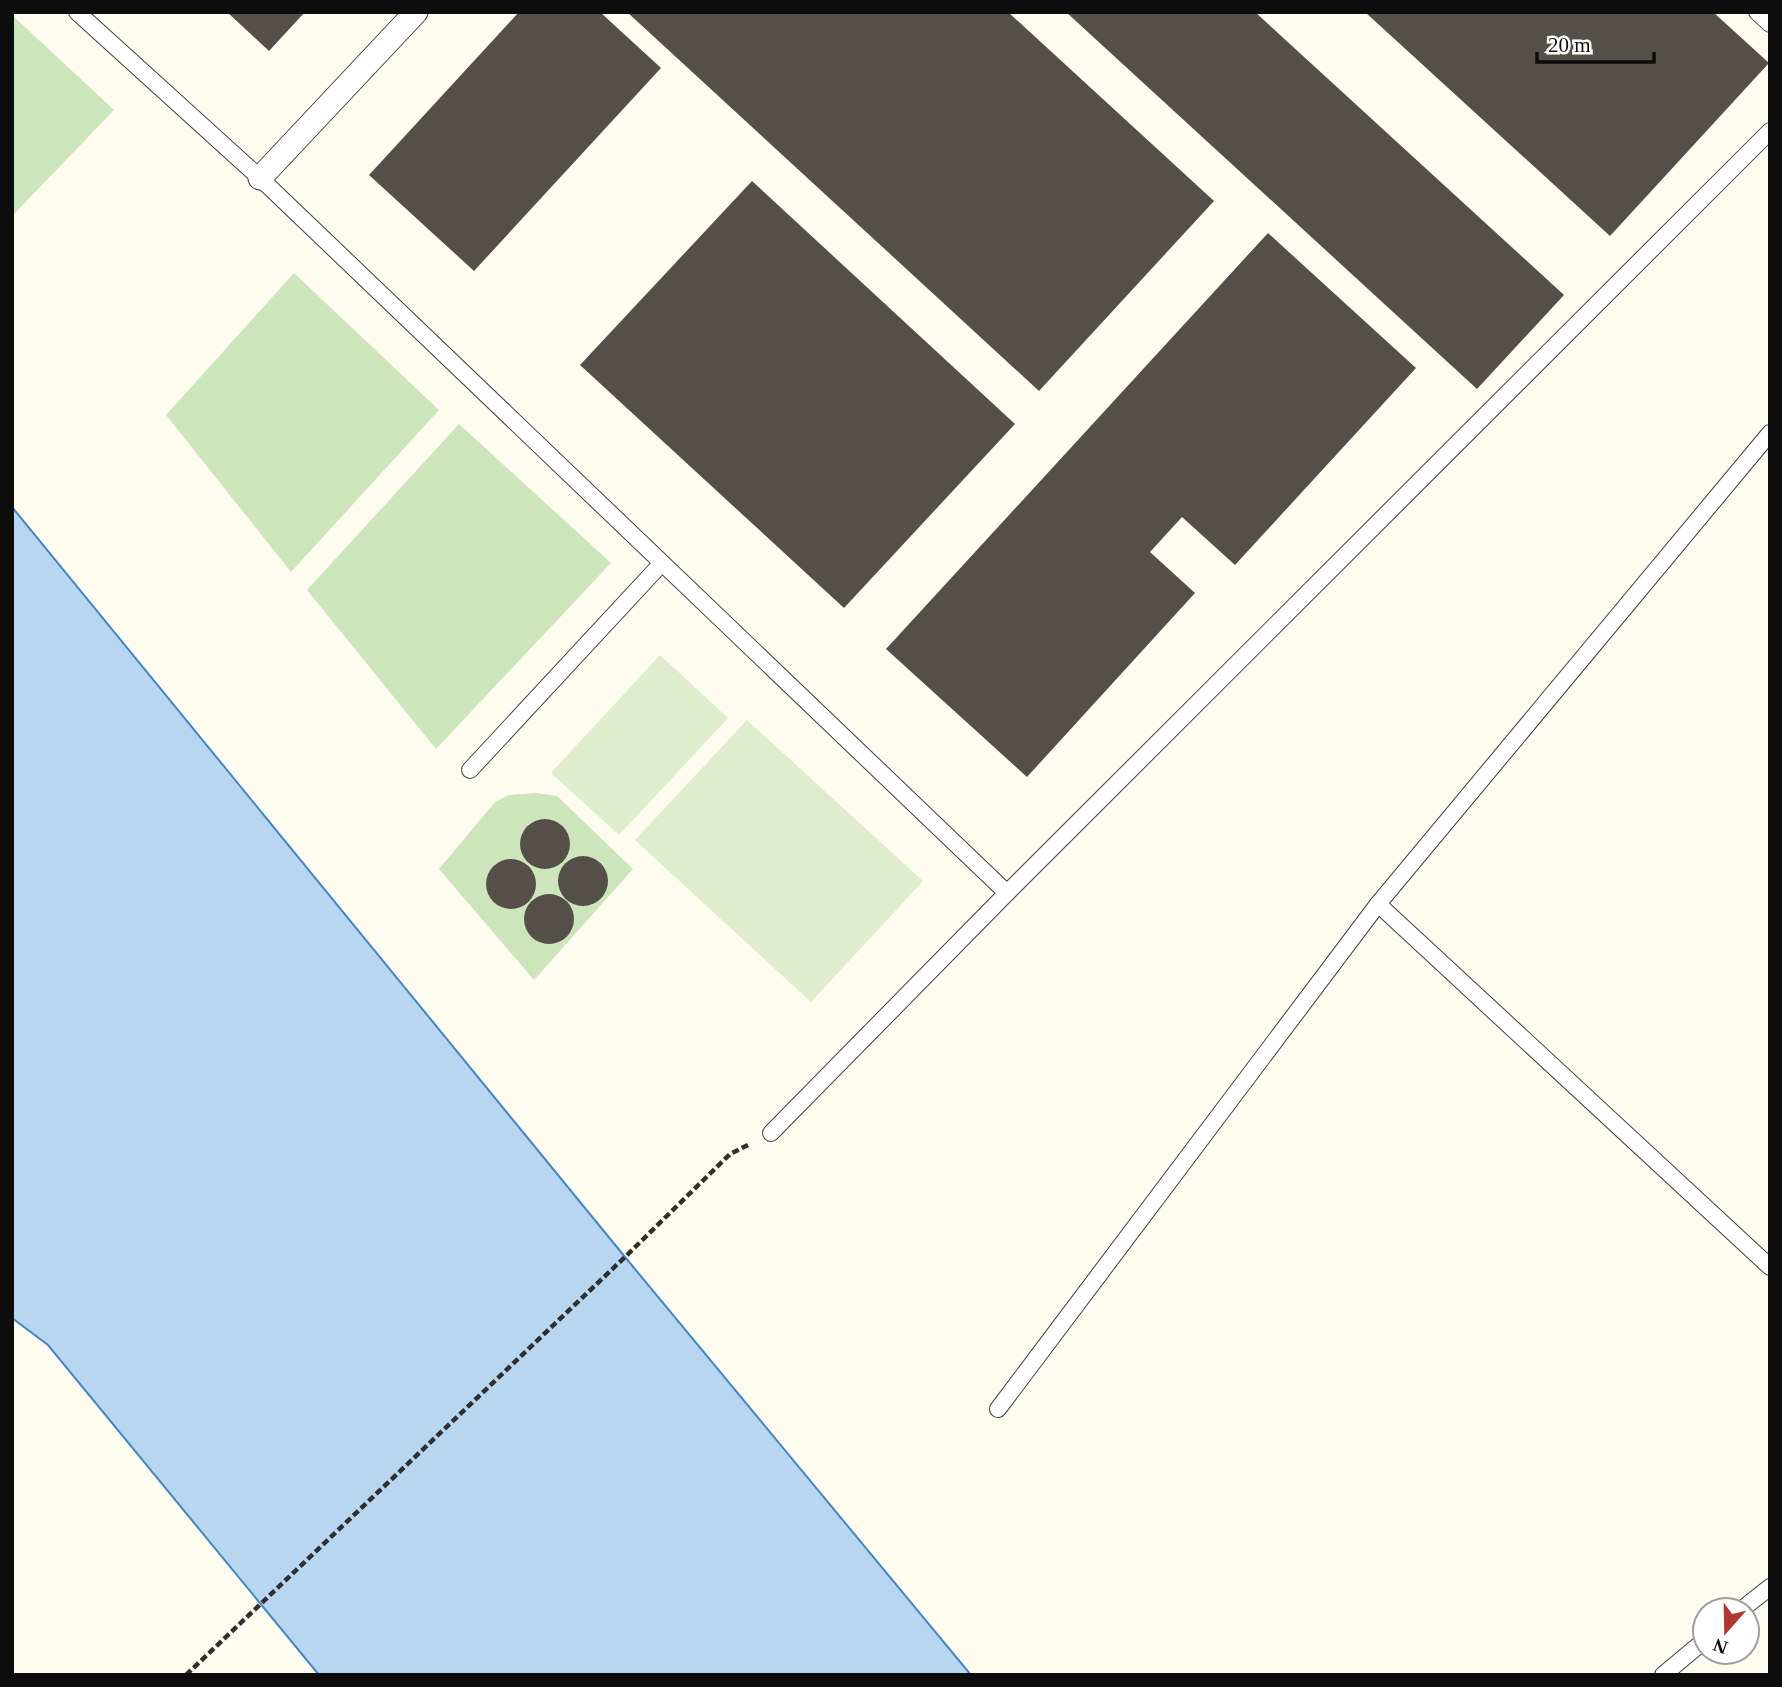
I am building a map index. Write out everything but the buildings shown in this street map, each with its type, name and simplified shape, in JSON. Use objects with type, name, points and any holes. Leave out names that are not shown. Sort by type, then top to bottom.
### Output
[{"type":"street","points":[[260,178],[416,12]]},
{"type":"lane","points":[[77,12],[260,178],[1007,892]]},
{"type":"lane","points":[[1757,12],[1770,24]]},
{"type":"lane","points":[[771,1133],[1007,892],[1770,131]]},
{"type":"lane","points":[[998,1409],[1378,904],[1770,433]]},
{"type":"lane","points":[[470,770],[662,563]]},
{"type":"lane","points":[[1378,904],[1770,1266]]},
{"type":"lane","points":[[1663,1675],[1691,1652]]},
{"type":"path","points":[[186,1675],[730,1154],[771,1133]]},
{"type":"green space","points":[[12,15],[114,110],[14,214],[12,212]]},
{"type":"green space","points":[[294,273],[439,410],[291,572],[166,415]]},
{"type":"green space","points":[[459,424],[611,563],[436,749],[307,590]]},
{"type":"green space","points":[[660,655],[728,718],[619,835],[551,773]]},
{"type":"green space","points":[[747,720],[923,881],[811,1002],[635,840]]},
{"type":"green space","points":[[536,793],[557,796],[633,869],[534,980],[439,869],[495,802],[509,795]]},
{"type":"water","points":[[12,507],[625,1257],[971,1675],[319,1675],[48,1345],[12,1318]]}]
